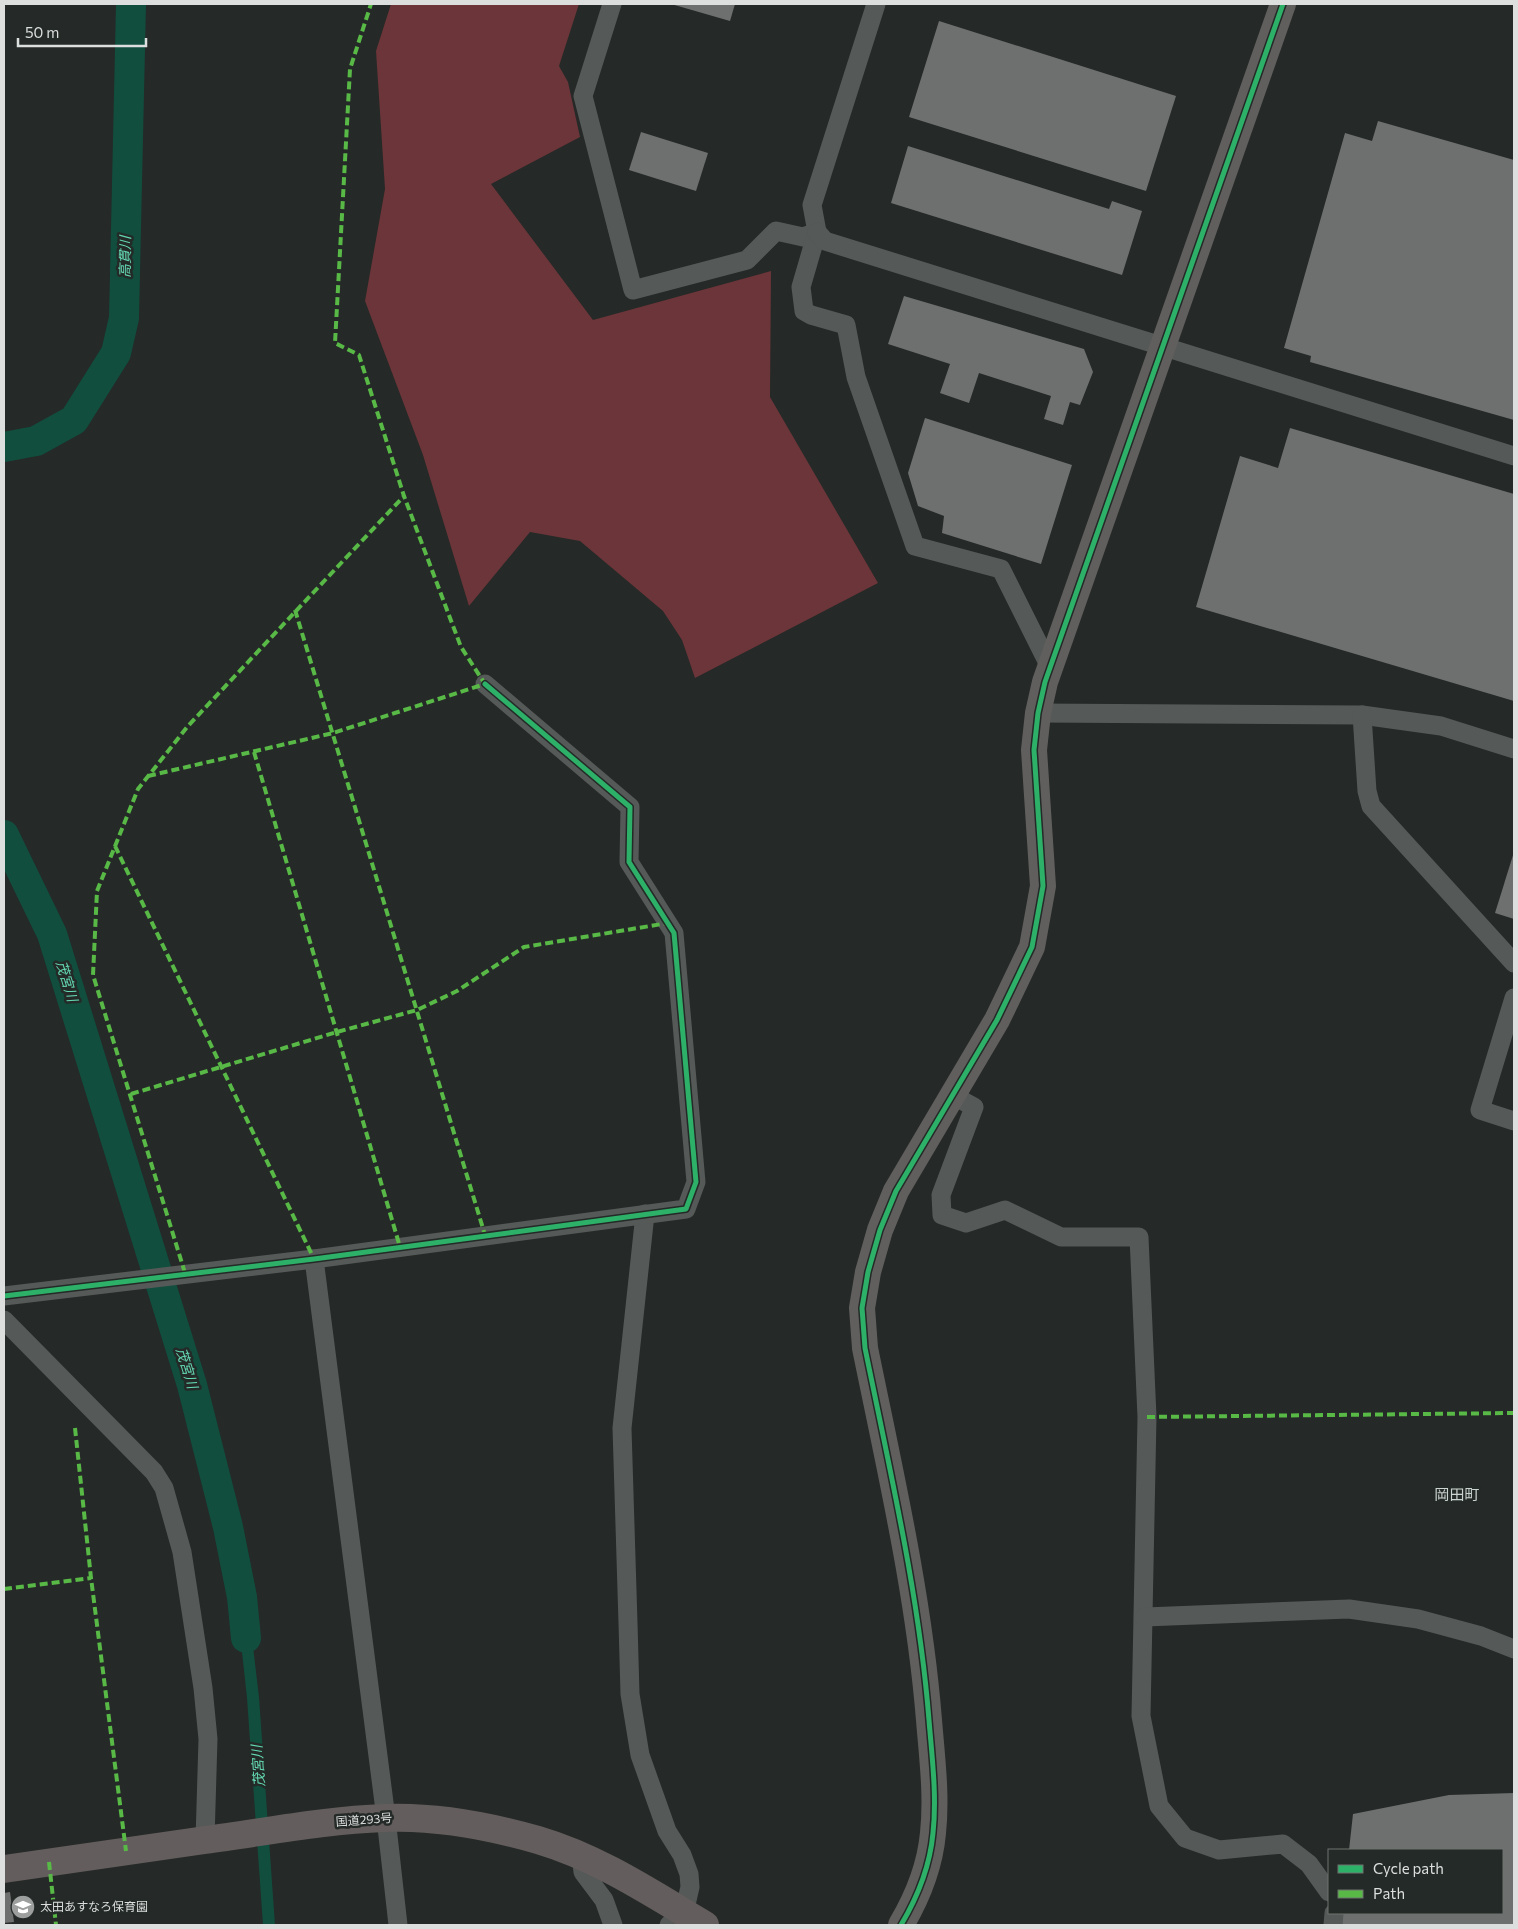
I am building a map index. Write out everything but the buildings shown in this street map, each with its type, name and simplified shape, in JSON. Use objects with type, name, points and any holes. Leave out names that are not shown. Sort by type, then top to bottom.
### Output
[{"type":"highway","name":"国道293号","points":[[4,1869],[282,1829],[386,1818],[454,1822],[490,1828],[538,1840],[592,1861],[686,1921]]},
{"type":"street","points":[[612,4],[583,96],[633,290],[747,260],[776,231],[803,237],[817,232]]},
{"type":"street","points":[[876,4],[812,205],[817,232],[801,287],[804,310],[811,315],[846,325],[856,377],[915,546],[1002,569],[1050,666]]},
{"type":"street","points":[[901,1925],[922,1883],[930,1857],[934,1833],[933,1767],[925,1667],[917,1613],[865,1348],[862,1308],[868,1272],[880,1230],[896,1191],[997,1020],[1032,947],[1039,917],[1043,886],[1034,750],[1038,713],[1050,666],[1284,4]]},
{"type":"street","points":[[817,232],[825,241],[1514,456]]},
{"type":"street","points":[[4,1296],[181,1273],[314,1259],[686,1209],[696,1182],[674,933],[629,862],[630,807],[485,684]]},
{"type":"street","points":[[1038,713],[1362,715],[1441,726],[1514,750]]},
{"type":"street","points":[[1362,715],[1367,791],[1371,806],[1514,963]]},
{"type":"street","points":[[1514,998],[1480,1110],[1514,1121]]},
{"type":"street","points":[[952,1095],[974,1107],[941,1195],[942,1215],[966,1223],[1005,1210],[1061,1237],[1139,1237],[1147,1417],[1141,1716],[1159,1806],[1185,1838],[1219,1850],[1283,1844],[1309,1864],[1328,1891]]},
{"type":"street","points":[[645,1214],[622,1428],[630,1694],[640,1755],[667,1832],[682,1855],[689,1874],[690,1887],[686,1921]]},
{"type":"street","points":[[314,1259],[398,1925]]},
{"type":"street","points":[[4,1320],[147,1465],[164,1488],[182,1552],[203,1688],[208,1739],[213,1839]]},
{"type":"street","points":[[1144,1617],[1349,1609],[1418,1619],[1481,1636],[1514,1649]]},
{"type":"street","points":[[592,1861],[583,1872],[604,1900],[614,1925]]},
{"type":"shaded area","points":[[391,4],[579,4],[559,66],[568,82],[580,137],[491,184],[593,320],[771,271],[770,397],[878,583],[695,678],[682,640],[663,611],[580,541],[530,532],[469,606],[423,455],[365,301],[385,189],[376,51]]},
{"type":"water","points":[[247,1596],[259,1697],[275,1925],[263,1925],[247,1698],[236,1597]]},
{"type":"waterway","name":"高貫川","points":[[4,447],[36,441],[74,420],[116,353],[124,318],[131,4]]},
{"type":"waterway","name":"茂宮川","points":[[4,835],[52,934],[192,1385],[228,1527],[242,1597],[246,1638]]},
{"type":"marked path","points":[[148,776],[333,733],[485,684],[461,647],[404,496],[359,355],[335,343],[350,69],[371,4]]},
{"type":"marked path","points":[[185,1273],[93,975],[97,891],[138,789],[188,726],[404,496]]},
{"type":"marked path","points":[[295,610],[485,1235]]},
{"type":"marked path","points":[[254,752],[400,1247]]},
{"type":"marked path","points":[[115,846],[314,1259]]},
{"type":"marked path","points":[[131,1094],[417,1010],[457,991],[524,947],[668,923]]},
{"type":"marked path","points":[[1147,1417],[1514,1413]]},
{"type":"marked path","points":[[75,1428],[91,1578],[126,1851]]},
{"type":"marked path","points":[[4,1589],[91,1578]]},
{"type":"marked path","points":[[49,1862],[56,1925]]},
{"type":"cycle path","points":[[901,1925],[917,1893],[929,1858],[934,1819],[934,1776],[924,1673],[911,1580],[865,1348],[862,1308],[868,1272],[880,1230],[896,1191],[997,1020],[1032,947],[1043,886],[1034,750],[1038,713],[1045,682],[1283,4]]},
{"type":"cycle path","points":[[4,1296],[314,1259],[686,1209],[696,1182],[674,933],[629,862],[630,807],[485,684]]},
{"type":"place","name":"太田あすなろ保育園","points":[[23,1907]]},
{"type":"district","name":"岡田町","points":[[1457,1495]]}]
